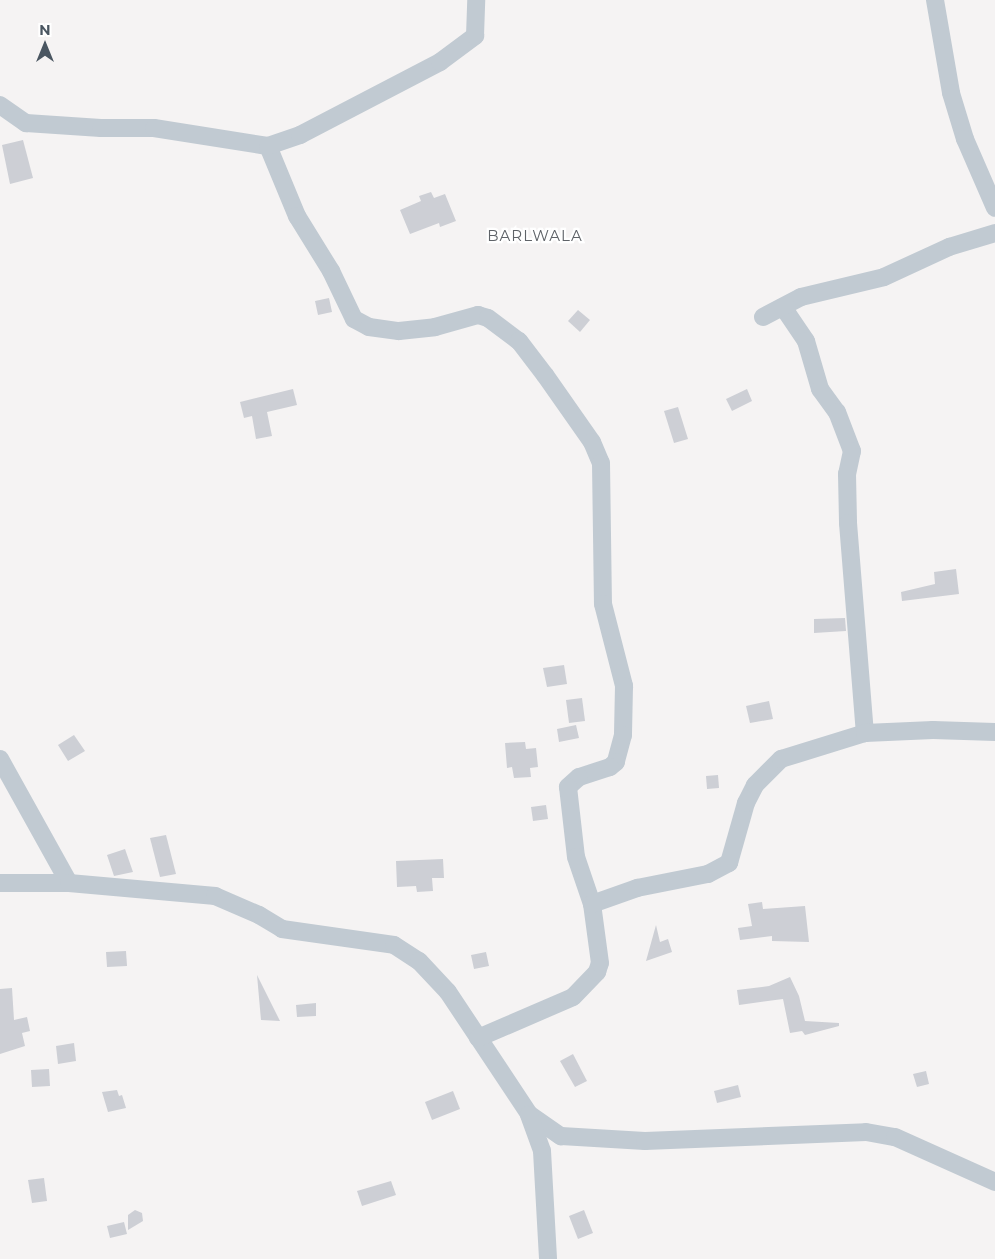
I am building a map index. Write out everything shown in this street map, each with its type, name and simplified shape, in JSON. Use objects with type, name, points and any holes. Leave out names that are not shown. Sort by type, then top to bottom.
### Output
[{"type":"street","points":[[0,104],[26,123],[100,128],[154,128],[268,146],[300,135],[440,62],[475,36],[476,0]]},
{"type":"street","points":[[935,0],[952,93],[965,138],[995,208]]},
{"type":"street","points":[[268,146],[297,216],[331,271],[354,319],[368,327],[399,331],[435,327],[478,315],[488,318],[519,340],[596,449],[600,463],[604,519],[603,604],[621,667],[624,707],[623,736],[616,762],[610,767],[579,777],[568,787],[576,857],[592,904],[600,963],[597,972],[572,997],[478,1038]]},
{"type":"street","points":[[763,317],[801,297],[884,277],[949,248],[995,233]]},
{"type":"street","points":[[783,307],[806,341],[820,389],[838,412],[852,451],[847,474],[848,523],[865,733]]},
{"type":"street","points":[[592,904],[636,888],[723,868],[733,857],[746,803],[755,785],[781,759],[865,733],[933,730],[995,732]]},
{"type":"street","points":[[0,759],[70,883]]},
{"type":"street","points":[[0,883],[70,883],[215,896],[282,929],[394,945],[419,961],[448,992],[529,1114],[542,1151],[548,1259]]},
{"type":"street","points":[[529,1114],[552,1132],[574,1138],[645,1140],[866,1132],[895,1137],[995,1182]]},
{"type":"building","points":[[23,140],[33,178],[10,184],[2,145]]},
{"type":"building","points":[[431,192],[434,198],[445,194],[456,221],[440,227],[439,223],[410,234],[400,210],[421,201],[419,196]]},
{"type":"building","points":[[329,298],[332,312],[318,315],[315,301]]},
{"type":"building","points":[[578,310],[590,320],[580,332],[568,321]]},
{"type":"building","points":[[293,389],[297,405],[267,412],[272,436],[256,439],[252,416],[244,418],[240,402]]},
{"type":"building","points":[[747,389],[752,401],[732,411],[726,399]]},
{"type":"building","points":[[678,407],[688,439],[674,443],[664,411]]},
{"type":"building","points":[[956,569],[959,594],[902,601],[901,592],[935,584],[934,572]]},
{"type":"building","points":[[845,618],[846,631],[814,633],[814,619]]},
{"type":"building","points":[[564,665],[567,684],[547,687],[543,668]]},
{"type":"building","points":[[582,698],[585,721],[569,723],[566,700]]},
{"type":"building","points":[[769,701],[773,719],[750,723],[746,706]]},
{"type":"building","points":[[576,725],[579,738],[559,742],[557,729]]},
{"type":"building","points":[[74,735],[85,751],[68,761],[58,745]]},
{"type":"building","points":[[525,742],[526,749],[536,748],[538,767],[530,768],[531,777],[514,778],[512,767],[507,768],[505,743]]},
{"type":"building","points":[[718,775],[719,788],[707,789],[706,776]]},
{"type":"building","points":[[546,805],[548,819],[533,821],[531,807]]},
{"type":"building","points":[[166,835],[176,874],[160,877],[150,838]]},
{"type":"building","points":[[125,849],[133,872],[114,876],[107,855]]},
{"type":"building","points":[[443,859],[444,878],[432,878],[433,891],[417,892],[416,886],[397,887],[396,861]]},
{"type":"building","points":[[762,902],[763,909],[805,906],[809,942],[772,941],[772,936],[740,940],[738,928],[752,926],[748,904]]},
{"type":"building","points":[[656,925],[660,942],[668,939],[672,952],[646,961]]},
{"type":"building","points":[[126,951],[127,966],[107,967],[106,952]]},
{"type":"building","points":[[486,952],[489,966],[474,969],[471,955]]},
{"type":"building","points":[[257,975],[280,1021],[261,1020]]},
{"type":"building","points":[[790,977],[799,996],[805,1021],[839,1023],[839,1026],[805,1035],[802,1031],[790,1033],[783,999],[739,1005],[737,990],[769,986]]},
{"type":"building","points":[[12,988],[14,1020],[27,1017],[30,1031],[22,1033],[25,1046],[0,1054],[0,989]]},
{"type":"building","points":[[316,1003],[316,1016],[297,1017],[296,1005]]},
{"type":"building","points":[[74,1043],[76,1061],[58,1064],[56,1046]]},
{"type":"building","points":[[573,1054],[587,1081],[575,1087],[560,1061]]},
{"type":"building","points":[[49,1069],[50,1086],[32,1087],[31,1070]]},
{"type":"building","points":[[926,1071],[929,1084],[917,1087],[913,1074]]},
{"type":"building","points":[[738,1085],[741,1097],[717,1103],[714,1091]]},
{"type":"building","points":[[117,1090],[119,1096],[122,1095],[126,1108],[108,1112],[102,1092]]},
{"type":"building","points":[[453,1091],[460,1109],[432,1120],[425,1102]]},
{"type":"building","points":[[44,1178],[47,1201],[32,1203],[28,1180]]},
{"type":"building","points":[[391,1181],[396,1195],[362,1206],[357,1191]]},
{"type":"building","points":[[135,1210],[142,1213],[143,1221],[128,1230],[128,1215]]},
{"type":"building","points":[[584,1210],[593,1233],[578,1239],[569,1216]]},
{"type":"building","points":[[124,1222],[127,1234],[110,1238],[107,1226]]},
{"type":"district","name":"BARLWALA","points":[[535,236]]}]
